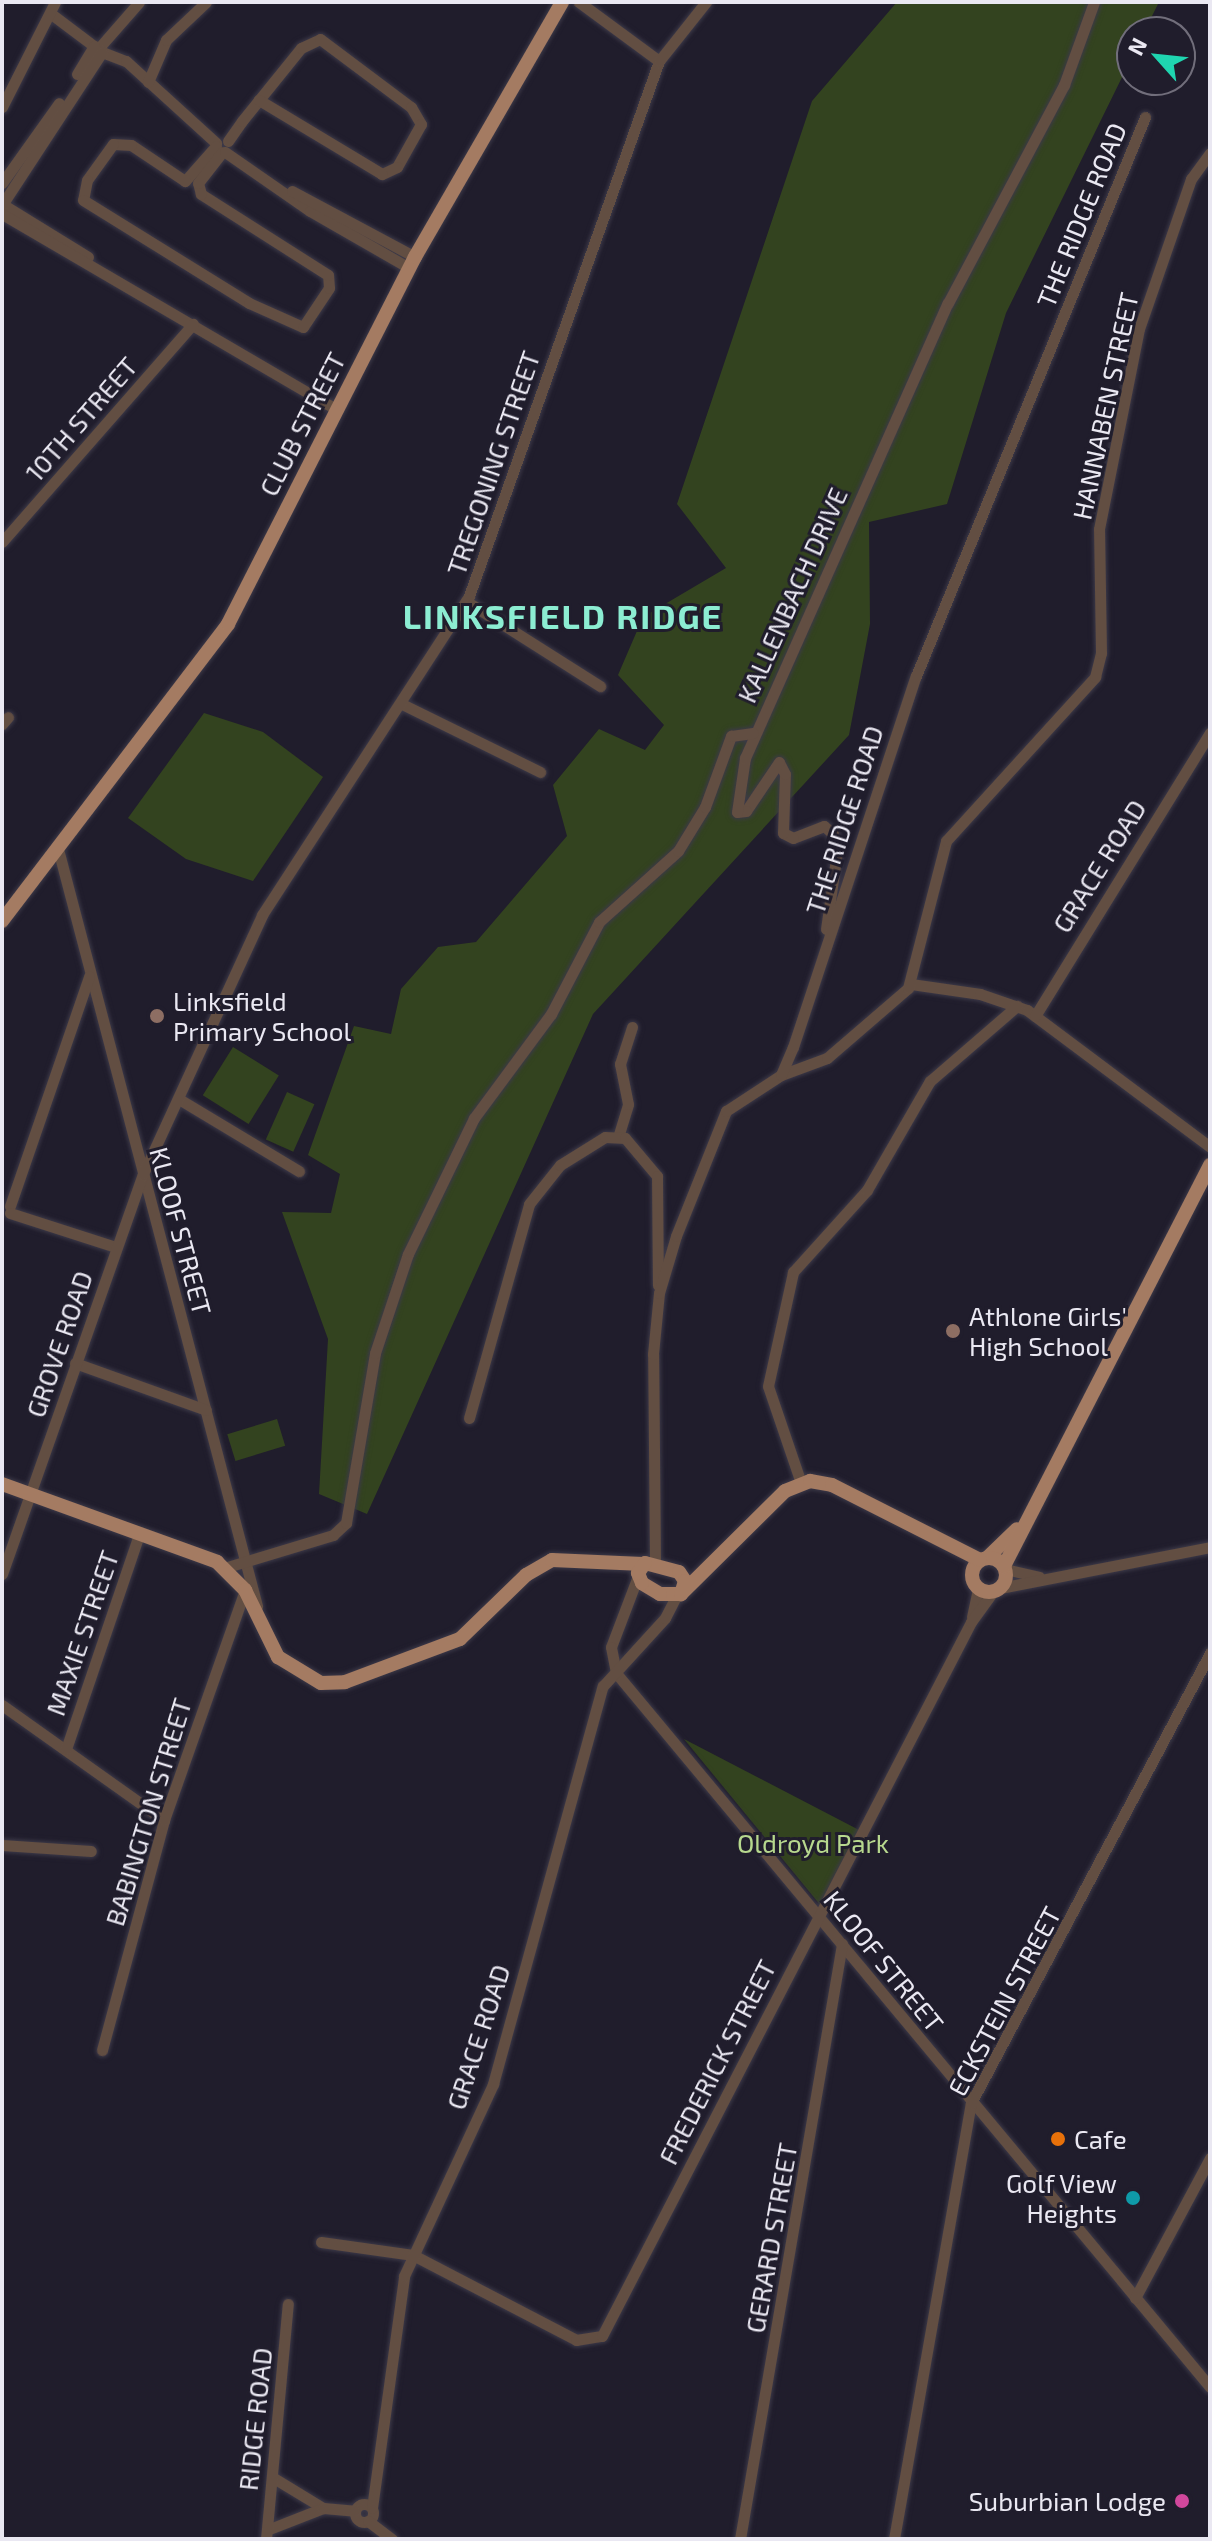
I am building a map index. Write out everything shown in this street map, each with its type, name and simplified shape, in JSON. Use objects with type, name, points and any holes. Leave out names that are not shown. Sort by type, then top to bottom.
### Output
[{"type":"main road","name":"CLUB STREET","points":[[2,921],[216,643],[412,262],[562,2]]},
{"type":"main road","points":[[940,1542],[971,1575],[978,1589],[997,1590],[1023,1523],[1210,1165]]},
{"type":"main road","points":[[801,1483],[832,1485],[940,1542],[1004,1568]]},
{"type":"main road","name":"GRACE ROAD","points":[[678,1595],[711,1569],[782,1494],[801,1483]]},
{"type":"main road","points":[[2,1484],[140,1532],[224,1568],[245,1590],[261,1625],[292,1670],[316,1682],[339,1683],[460,1639],[547,1562],[592,1558],[644,1568],[711,1569]]},
{"type":"main road","points":[[971,1575],[984,1558],[1023,1523]]},
{"type":"main road","points":[[644,1568],[654,1592],[678,1595],[685,1581],[670,1567]]},
{"type":"street","points":[[2,183],[98,49],[139,2]]},
{"type":"street","points":[[148,82],[166,40],[206,2]]},
{"type":"street","points":[[579,2],[659,61]]},
{"type":"street","name":"TREGONING STREET","points":[[143,1174],[262,915],[402,704],[466,601],[659,61],[706,2]]},
{"type":"street","name":"KALLENBACH DRIVE","points":[[224,1568],[333,1535],[346,1523],[375,1353],[408,1254],[474,1118],[551,1014],[599,922],[678,851],[705,807],[731,736],[753,733],[948,303],[1064,85],[1094,2]]},
{"type":"street","points":[[2,107],[52,7],[98,49],[126,61],[202,129],[310,211],[412,262]]},
{"type":"street","points":[[222,145],[198,183],[201,194],[328,275],[329,288],[303,327],[249,303],[83,200],[87,180],[113,144],[131,145],[185,181],[222,145],[301,48],[320,39],[411,107],[421,124],[397,167],[382,174],[259,100]]},
{"type":"street","points":[[98,49],[2,204],[107,272],[336,409]]},
{"type":"street","name":"THE RIDGE ROAD","points":[[781,1075],[920,665],[1145,117]]},
{"type":"street","name":"HANNABEN STREET","points":[[911,984],[946,841],[1098,670],[1099,529],[1139,329],[1193,175],[1210,153]]},
{"type":"street","points":[[2,214],[107,272]]},
{"type":"street","name":"10TH STREET","points":[[2,542],[193,324]]},
{"type":"street","points":[[466,601],[600,686]]},
{"type":"street","points":[[402,704],[540,772]]},
{"type":"street","points":[[753,733],[737,812],[746,811],[779,762],[785,774],[783,833],[793,838],[824,826],[835,840],[822,961]]},
{"type":"street","name":"GRACE ROAD","points":[[1035,1016],[1208,741]]},
{"type":"street","name":"KLOOF STREET","points":[[58,849],[89,976],[247,1560],[261,1625]]},
{"type":"street","points":[[89,976],[6,1211],[116,1247]]},
{"type":"street","points":[[659,1293],[726,1111],[781,1075],[827,1058],[911,984],[1017,1006],[1035,1016],[1210,1147]]},
{"type":"street","points":[[801,1483],[768,1386],[791,1275],[867,1190],[930,1081],[1017,1006]]},
{"type":"street","points":[[469,1418],[529,1204],[574,1153],[619,1134],[628,1108],[620,1064],[632,1027]]},
{"type":"street","points":[[179,1099],[299,1171]]},
{"type":"street","points":[[603,1686],[609,1658],[644,1568],[652,1532],[652,1377],[659,1293],[657,1176],[619,1134]]},
{"type":"street","name":"GROVE ROAD","points":[[2,1574],[143,1174]]},
{"type":"street","points":[[75,1363],[206,1410]]},
{"type":"street","name":"MAXIE STREET","points":[[66,1749],[140,1532]]},
{"type":"street","points":[[1196,1547],[1210,1539]]},
{"type":"street","points":[[997,1590],[1041,1578],[1196,1547],[1210,1547]]},
{"type":"street","points":[[1004,1568],[1041,1578]]},
{"type":"street","name":"FREDERICK STREET","points":[[971,1622],[978,1589]]},
{"type":"street","name":"BABINGTON STREET","points":[[102,2050],[164,1820],[245,1590]]},
{"type":"street","name":"FREDERICK STREET","points":[[413,2255],[576,2340],[599,2339],[971,1622],[997,1590]]},
{"type":"street","name":"GRACE ROAD","points":[[368,2521],[400,2293],[413,2255],[493,2084],[603,1686],[665,1618],[678,1595]]},
{"type":"street","name":"ECKSTEIN STREET","points":[[894,2539],[971,2103],[1210,1653]]},
{"type":"street","points":[[609,1658],[616,1673]]},
{"type":"street","name":"KLOOF STREET","points":[[616,1673],[1210,2387]]},
{"type":"street","points":[[2,1705],[164,1820]]},
{"type":"street","points":[[2,1845],[91,1851]]},
{"type":"street","name":"GERARD STREET","points":[[740,2539],[842,1944]]},
{"type":"street","points":[[1135,2298],[1210,2158]]},
{"type":"street","points":[[321,2242],[413,2255]]},
{"type":"street","name":"RIDGE ROAD","points":[[266,2535],[288,2304]]},
{"type":"street","points":[[272,2477],[323,2508],[355,2511],[365,2504],[372,2508]]},
{"type":"street","points":[[266,2535],[323,2508]]},
{"type":"street","points":[[355,2511],[357,2519],[368,2521],[392,2539]]},
{"type":"green space","points":[[897,2],[1159,2],[1152,16],[1116,16],[1116,90],[1006,313],[947,504],[869,522],[870,624],[849,735],[593,1014],[367,1514],[319,1494],[328,1339],[282,1212],[331,1213],[340,1174],[308,1155],[354,1026],[391,1034],[401,989],[438,947],[476,942],[567,836],[553,785],[599,729],[645,750],[664,725],[618,675],[643,617],[726,568],[677,504],[812,101]]},
{"type":"green space","points":[[204,713],[263,732],[323,777],[253,881],[186,859],[128,818]]},
{"type":"green space","points":[[233,1047],[279,1076],[249,1124],[203,1095]]},
{"type":"green space","points":[[287,1092],[314,1104],[293,1152],[266,1140]]},
{"type":"green space","points":[[277,1419],[285,1446],[235,1461],[227,1434]]},
{"type":"green space","name":"Oldroyd Park","points":[[684,1739],[861,1831],[821,1906]]},
{"type":"place","name":"Linksfield Primary School","points":[[157,1016]]},
{"type":"place","name":"Athlone Girls' High School","points":[[953,1331]]},
{"type":"place","name":"Cafe","points":[[1058,2139]]},
{"type":"place","name":"Golf View Heights","points":[[1133,2198]]},
{"type":"place","name":"Suburbian Lodge","points":[[1182,2501]]},
{"type":"district","name":"LINKSFIELD RIDGE","points":[[563,616]]}]
